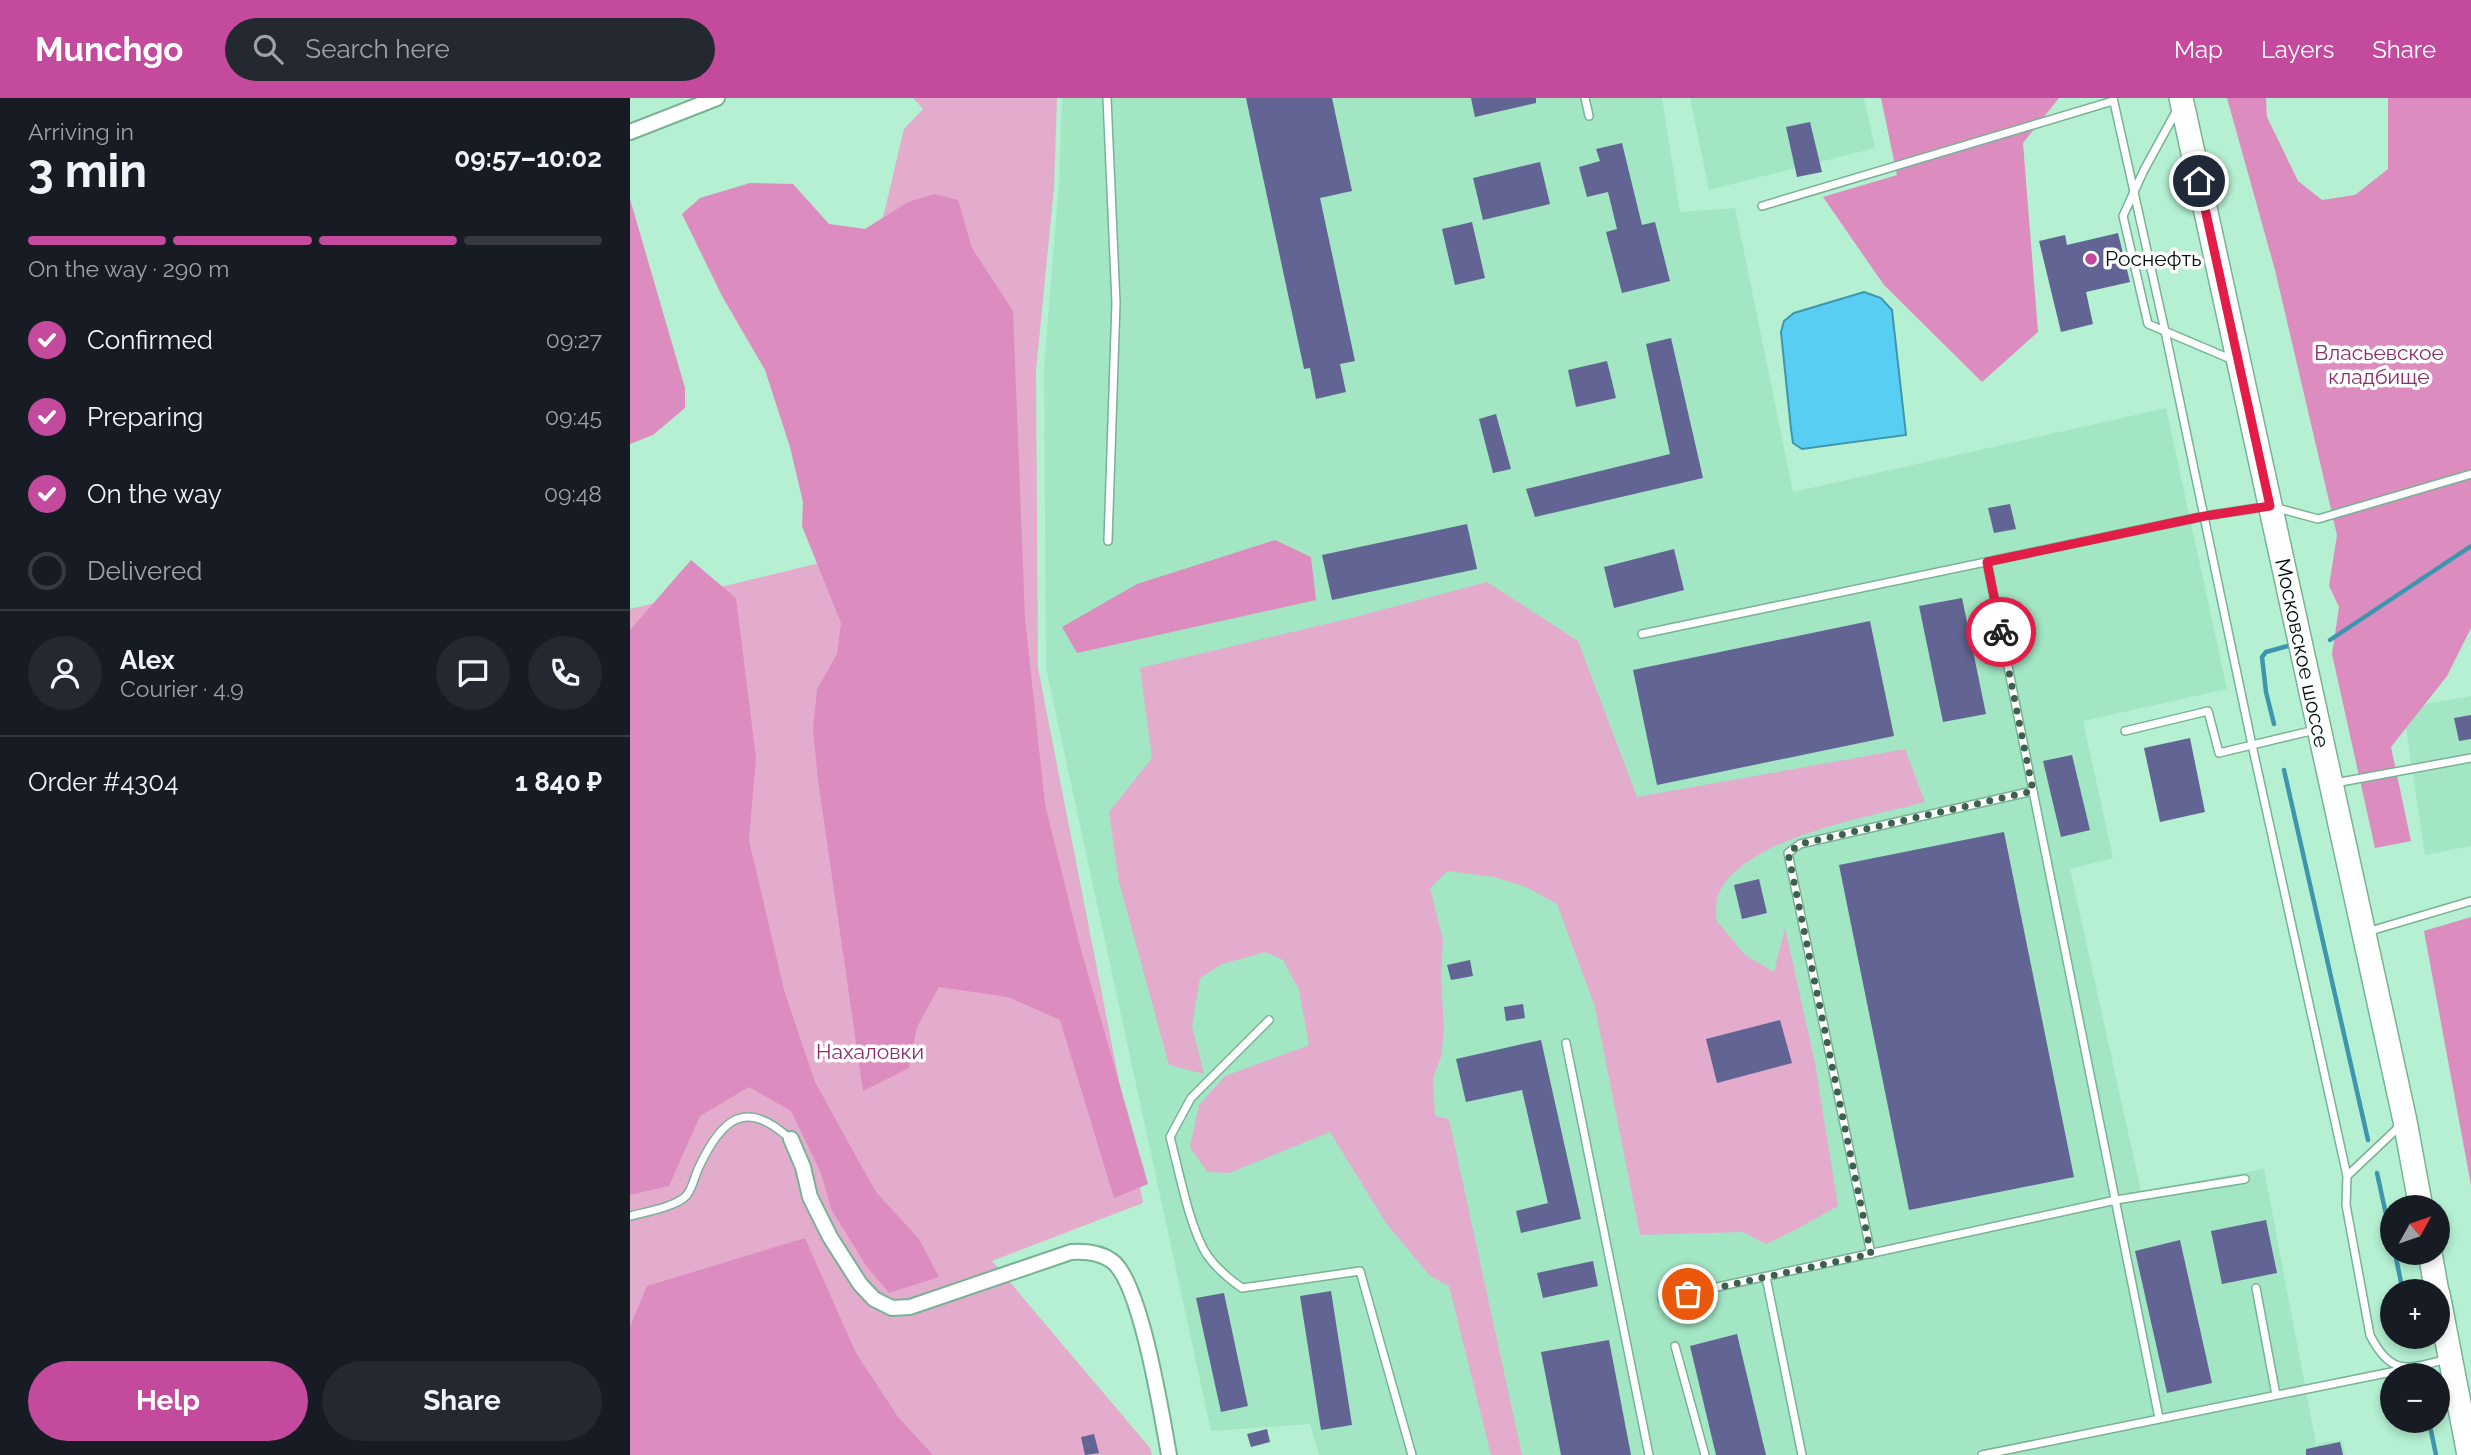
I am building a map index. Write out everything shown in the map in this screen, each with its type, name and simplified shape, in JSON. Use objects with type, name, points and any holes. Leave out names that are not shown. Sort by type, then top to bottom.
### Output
[{"type":"main road","name":"Московское шоссе","points":[[2181,100],[2405,1121],[2419,1195]]},
{"type":"main road","points":[[2448,1349],[2465,1403],[2469,1455]]},
{"type":"street","points":[[630,132],[717,98]]},
{"type":"street","points":[[791,1139],[803,1167],[810,1198],[830,1237],[860,1284],[874,1299],[891,1308],[910,1307],[1070,1252],[1086,1251],[1112,1261],[1124,1275],[1134,1301],[1157,1384],[1169,1455]]},
{"type":"lane","points":[[1107,98],[1116,303],[1108,541]]},
{"type":"lane","points":[[1584,98],[1589,116]]},
{"type":"lane","points":[[1762,206],[2113,99],[2347,1176],[2346,1205],[2370,1335],[2379,1353],[2390,1363]]},
{"type":"lane","points":[[2181,100],[2123,216],[2148,324],[2238,362]]},
{"type":"lane","points":[[1643,634],[2205,516],[2270,506],[2318,519],[2471,474]]},
{"type":"lane","points":[[1987,562],[2159,1418]]},
{"type":"lane","points":[[2125,731],[2208,711],[2218,753],[2319,729]]},
{"type":"lane","points":[[2331,784],[2471,758]]},
{"type":"lane","points":[[1871,1254],[1788,853],[1800,844],[2033,791]]},
{"type":"lane","points":[[2363,933],[2471,901]]},
{"type":"lane","points":[[1269,1020],[1191,1098],[1170,1136],[1189,1210],[1206,1254],[1224,1275],[1242,1288],[1360,1270],[1412,1455]]},
{"type":"lane","points":[[1566,1043],[1648,1455]]},
{"type":"lane","points":[[630,1216],[666,1206],[686,1196],[708,1148],[728,1122],[751,1115],[773,1123],[791,1139]]},
{"type":"lane","points":[[2347,1176],[2405,1121]]},
{"type":"lane","points":[[1662,1299],[2116,1200],[2245,1179]]},
{"type":"lane","points":[[1766,1277],[1802,1455]]},
{"type":"lane","points":[[2256,1288],[2276,1395]]},
{"type":"lane","points":[[1675,1346],[1705,1455]]},
{"type":"lane","points":[[2433,1363],[2450,1359]]},
{"type":"lane","points":[[1982,1455],[2380,1374]]},
{"type":"shaded area","points":[[1062,98],[1662,98],[1680,212],[1735,208],[1793,492],[2166,408],[2227,689],[2083,721],[2113,858],[2070,869],[2141,1191],[2264,1169],[2316,1444],[2342,1440],[2345,1455],[1319,1455],[1310,1424],[1211,1431],[1046,668],[1044,369],[1059,182]]},
{"type":"shaded area","points":[[1690,98],[1864,98],[1875,148],[1709,190]]},
{"type":"shaded area","points":[[2471,696],[2471,846],[2425,855],[2403,708]]},
{"type":"green space","name":"Нахаловки","points":[[913,98],[1057,98],[1054,188],[1036,371],[1038,668],[1143,1203],[992,1261],[1150,1448],[1152,1455],[630,1455],[630,609],[873,550],[873,260],[904,129],[923,109]]},
{"type":"green space","points":[[1881,98],[2059,98],[2023,143],[2038,332],[1982,382],[1884,285],[1823,197],[1897,175]]},
{"type":"green space","name":"Власьевское кладбище","points":[[2227,98],[2266,98],[2267,117],[2298,181],[2322,200],[2355,195],[2388,169],[2388,98],[2471,98],[2471,628],[2447,676],[2391,747],[2411,841],[2375,848],[2332,654],[2339,607],[2329,586],[2337,535],[2275,270]]},
{"type":"green space","points":[[750,183],[793,184],[829,224],[865,229],[908,202],[934,194],[958,200],[972,248],[1013,311],[1025,618],[1045,804],[1080,946],[1148,1184],[1114,1198],[1060,1020],[1008,997],[939,987],[917,1027],[909,1068],[863,1091],[813,729],[817,689],[837,654],[841,623],[802,526],[803,502],[790,447],[765,370],[722,296],[682,214],[700,198]]},
{"type":"green space","points":[[630,199],[685,388],[685,408],[653,435],[630,444]]},
{"type":"green space","points":[[1275,540],[1311,557],[1316,600],[1077,653],[1062,627],[1137,584]]},
{"type":"green space","points":[[691,560],[736,598],[756,758],[749,840],[784,990],[815,1082],[876,1192],[919,1239],[939,1277],[889,1293],[867,1267],[831,1209],[821,1173],[791,1111],[749,1087],[700,1116],[669,1186],[630,1195],[630,630]]},
{"type":"green space","points":[[1487,582],[1578,641],[1637,797],[1905,749],[1925,802],[1811,832],[1781,844],[1754,857],[1733,874],[1719,893],[1716,920],[1745,955],[1774,972],[1785,928],[1815,1063],[1838,1206],[1766,1244],[1743,1232],[1640,1235],[1595,1007],[1557,904],[1526,887],[1494,877],[1448,871],[1430,888],[1443,940],[1441,977],[1444,1029],[1441,1057],[1433,1078],[1435,1116],[1449,1119],[1522,1455],[1491,1455],[1449,1286],[1430,1276],[1386,1223],[1330,1132],[1229,1173],[1207,1172],[1190,1147],[1199,1105],[1225,1076],[1309,1045],[1299,990],[1283,960],[1266,952],[1222,964],[1200,978],[1192,1026],[1204,1074],[1169,1065],[1119,882],[1109,812],[1152,758],[1140,668],[1351,618]]},
{"type":"green space","points":[[2471,917],[2471,1185],[2424,931]]},
{"type":"green space","points":[[805,1238],[856,1353],[898,1417],[933,1455],[630,1455],[630,1327],[647,1286]]},
{"type":"water","points":[[1864,292],[1881,298],[1892,310],[1906,435],[1802,449],[1793,443],[1791,429],[1781,332],[1784,321],[1794,313]]},
{"type":"building","points":[[1246,98],[1332,98],[1352,191],[1320,198],[1355,361],[1340,364],[1346,392],[1316,399],[1310,368],[1304,369]]},
{"type":"building","points":[[1471,98],[1536,98],[1536,103],[1475,117]]},
{"type":"building","points":[[1810,122],[1822,172],[1797,177],[1786,127]]},
{"type":"building","points":[[1622,143],[1642,225],[1655,222],[1670,281],[1622,293],[1606,232],[1617,229],[1608,192],[1587,197],[1579,167],[1600,161],[1596,149]]},
{"type":"building","points":[[1540,162],[1550,204],[1483,220],[1473,178]]},
{"type":"building","points":[[1472,222],[1485,278],[1455,285],[1442,229]]},
{"type":"building","points":[[2118,233],[2130,282],[2086,292],[2093,324],[2061,332],[2039,241],[2065,235],[2067,245]]},
{"type":"building","points":[[1671,338],[1703,478],[1535,517],[1526,489],[1670,454],[1646,344]]},
{"type":"building","points":[[1607,361],[1616,398],[1576,407],[1568,370]]},
{"type":"building","points":[[1496,414],[1511,469],[1493,473],[1479,419]]},
{"type":"building","points":[[2010,504],[2016,529],[1994,533],[1988,508]]},
{"type":"building","points":[[1467,524],[1477,569],[1332,600],[1322,555]]},
{"type":"building","points":[[1674,549],[1684,590],[1614,608],[1604,567]]},
{"type":"building","points":[[1962,598],[1986,714],[1943,722],[1919,606]]},
{"type":"building","points":[[1870,621],[1894,736],[1657,785],[1633,670]]},
{"type":"building","points":[[2471,715],[2471,739],[2459,741],[2454,718]]},
{"type":"building","points":[[2190,738],[2205,812],[2160,822],[2144,748]]},
{"type":"building","points":[[2072,755],[2090,830],[2061,837],[2043,761]]},
{"type":"building","points":[[2004,832],[2074,1177],[1909,1210],[1839,865]]},
{"type":"building","points":[[1759,879],[1767,913],[1742,919],[1734,885]]},
{"type":"building","points":[[1470,960],[1473,976],[1451,980],[1447,965]]},
{"type":"building","points":[[1523,1004],[1525,1018],[1506,1021],[1504,1007]]},
{"type":"building","points":[[1780,1020],[1792,1063],[1717,1083],[1706,1039]]},
{"type":"building","points":[[1541,1040],[1581,1219],[1521,1233],[1516,1211],[1548,1203],[1522,1090],[1466,1102],[1456,1059]]},
{"type":"building","points":[[2266,1220],[2277,1273],[2222,1284],[2211,1231]]},
{"type":"building","points":[[2180,1240],[2212,1383],[2167,1393],[2135,1251]]},
{"type":"building","points":[[1593,1261],[1598,1286],[1543,1298],[1537,1273]]},
{"type":"building","points":[[1331,1291],[1352,1425],[1321,1430],[1300,1296]]},
{"type":"building","points":[[1224,1293],[1248,1406],[1221,1412],[1196,1298]]},
{"type":"building","points":[[1737,1334],[1766,1455],[1716,1455],[1690,1346]]},
{"type":"building","points":[[1609,1340],[1631,1455],[1561,1455],[1541,1352]]},
{"type":"building","points":[[1267,1429],[1270,1442],[1251,1447],[1247,1434]]},
{"type":"building","points":[[1094,1434],[1099,1453],[1085,1455],[1081,1437]]},
{"type":"building","points":[[2340,1442],[2343,1455],[2306,1455],[2306,1449]]},
{"type":"waterway","points":[[2330,640],[2471,546]]},
{"type":"waterway","points":[[2274,724],[2266,692],[2262,657],[2266,652],[2288,646]]},
{"type":"waterway","points":[[2284,770],[2368,1140]]},
{"type":"waterway","points":[[2377,1173],[2382,1195]]},
{"type":"waterway","points":[[2397,1265],[2400,1279]]},
{"type":"waterway","points":[[2431,1433],[2436,1455]]},
{"type":"way so far","points":[[1688,1294],[1871,1254],[1788,853],[1800,844],[2033,791],[2001,632]]},
{"type":"place","name":"Роснефть","points":[[2091,259]]},
{"type":"route","points":[[2001,632],[1987,562],[2205,516],[2270,506],[2199,181]]}]
